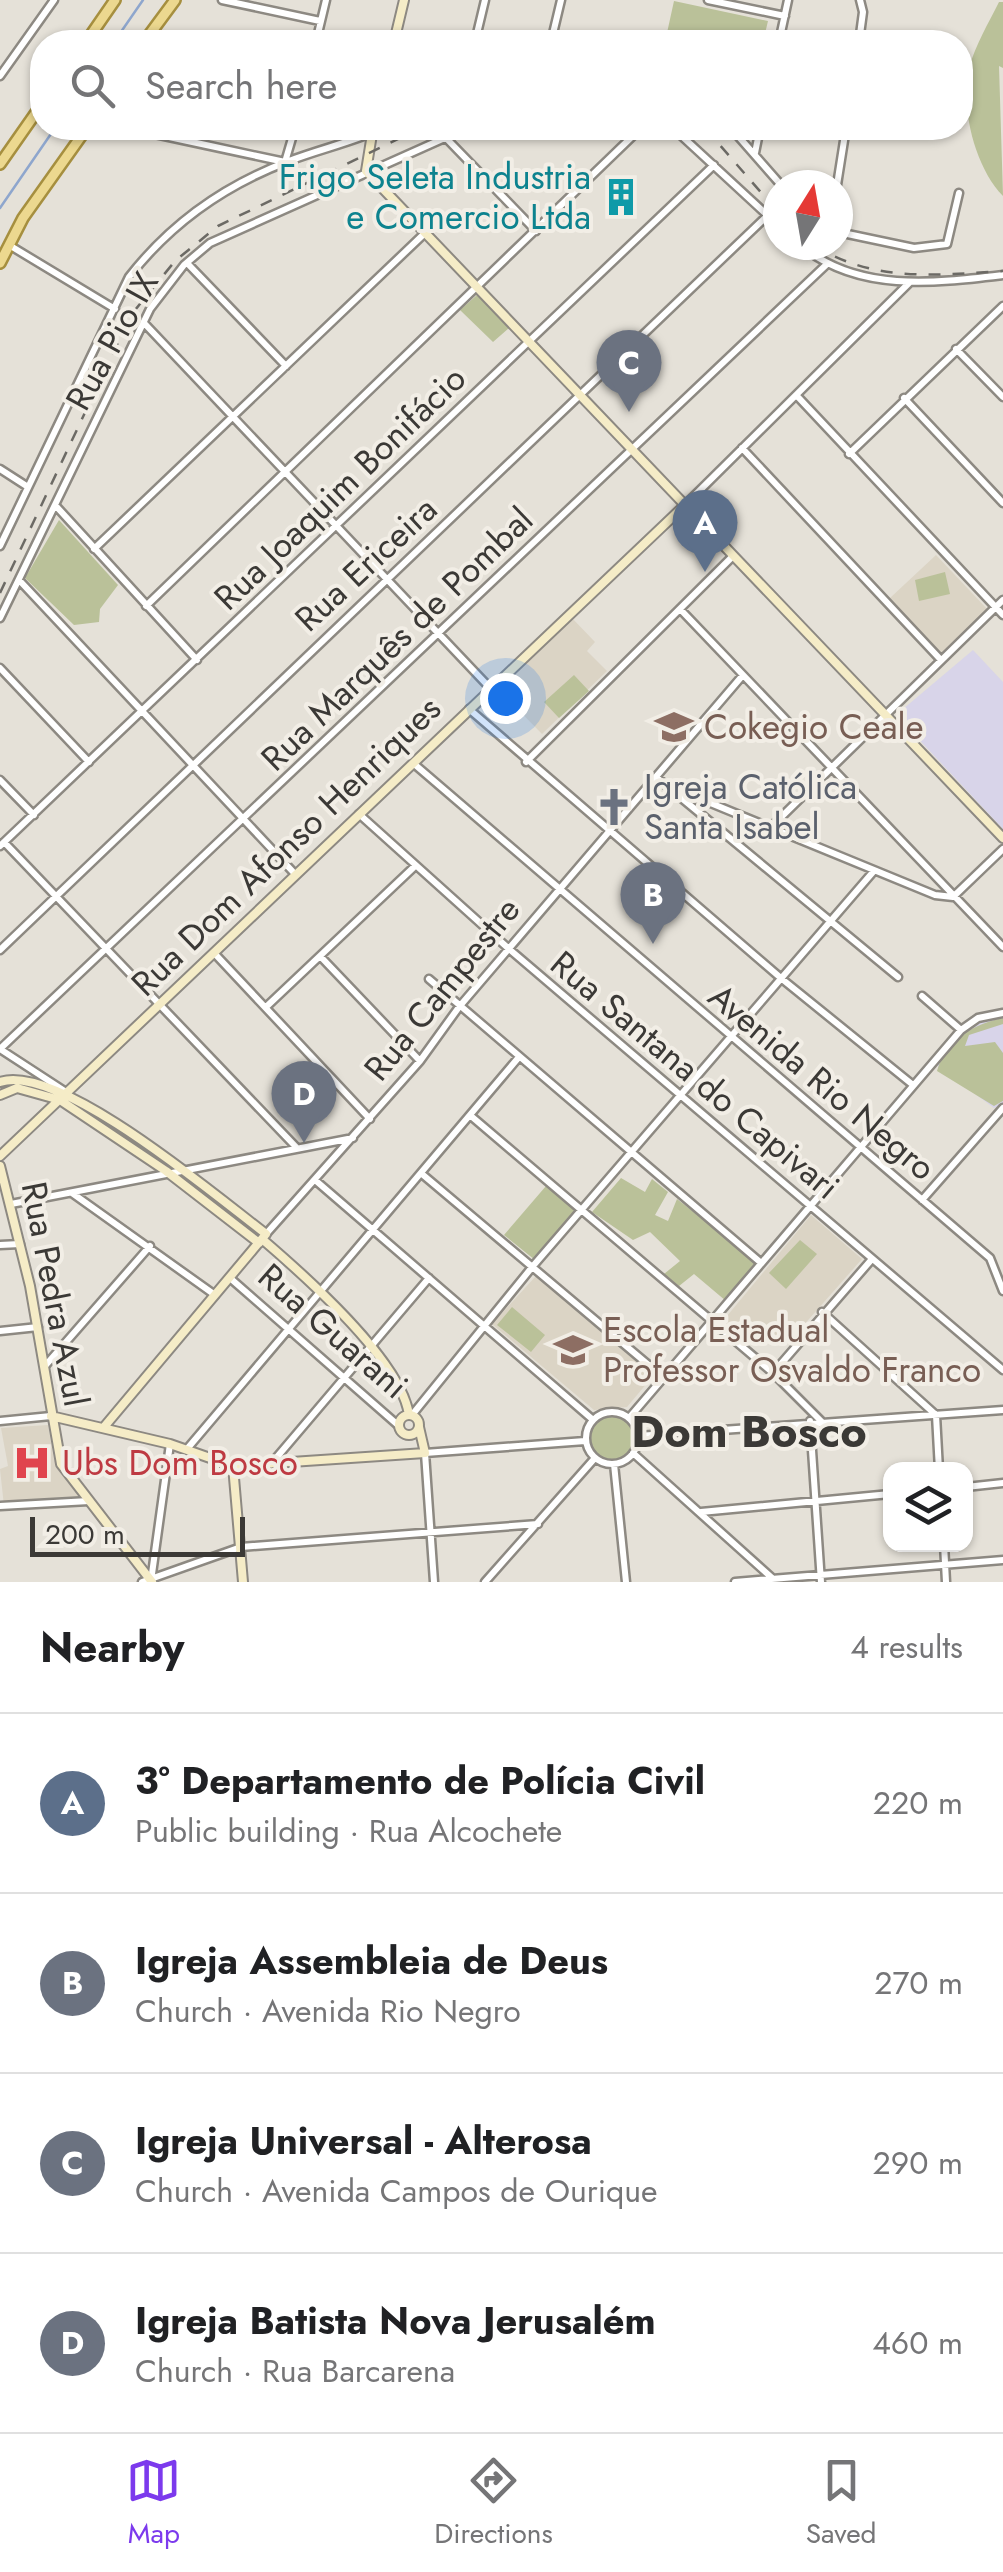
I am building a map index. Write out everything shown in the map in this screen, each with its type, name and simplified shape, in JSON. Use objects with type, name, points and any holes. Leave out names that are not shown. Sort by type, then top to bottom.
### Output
[{"type":"main road","points":[[94,30],[115,0]]},
{"type":"main road","points":[[153,30],[175,0]]},
{"type":"main road","points":[[0,164],[30,121]]},
{"type":"main road","points":[[0,263],[7,244],[78,140]]},
{"type":"street","points":[[33,30],[54,0]]},
{"type":"street","points":[[222,0],[320,22]]},
{"type":"street","points":[[318,30],[326,0]]},
{"type":"street","points":[[397,30],[404,0]]},
{"type":"street","points":[[478,30],[485,0]]},
{"type":"street","points":[[553,30],[561,0]]},
{"type":"street","points":[[708,0],[785,16]]},
{"type":"street","points":[[782,30],[788,0]]},
{"type":"street","points":[[860,0],[861,30]]},
{"type":"street","points":[[0,76],[30,34]]},
{"type":"street","points":[[183,140],[285,162]]},
{"type":"street","points":[[285,162],[291,140]]},
{"type":"street","points":[[0,546],[129,277],[170,229],[222,194],[285,162],[345,140]]},
{"type":"street","points":[[370,140],[366,171],[1003,838]]},
{"type":"street","name":"Rua Pio IX","points":[[0,618],[144,322],[187,264],[210,243],[250,222],[441,140]]},
{"type":"street","points":[[448,140],[536,231]]},
{"type":"street","points":[[146,606],[630,140]]},
{"type":"street","points":[[686,140],[763,211]]},
{"type":"street","points":[[743,140],[768,170]]},
{"type":"street","points":[[755,154],[758,140]]},
{"type":"street","points":[[840,170],[844,140]]},
{"type":"street","name":"Rua Joaquim Bonifácio","points":[[2,844],[714,166]]},
{"type":"street","points":[[853,235],[914,248],[947,244],[959,193]]},
{"type":"street","name":"Rua Ericeira","points":[[0,950],[763,221]]},
{"type":"street","points":[[94,550],[426,232]]},
{"type":"street","points":[[7,244],[115,309]]},
{"type":"street","points":[[822,260],[859,275],[910,282],[1003,274]]},
{"type":"street","points":[[187,264],[286,366]]},
{"type":"street","name":"Rua Marquês de Pombal","points":[[0,1049],[827,264]]},
{"type":"street","name":"Rua Dom Afonso Henriques","points":[[0,1156],[798,398],[910,282]]},
{"type":"street","points":[[849,454],[1003,306]]},
{"type":"street","points":[[144,322],[230,418],[491,688]]},
{"type":"street","points":[[956,349],[1003,397]]},
{"type":"street","points":[[798,398],[1003,615]]},
{"type":"street","points":[[904,398],[1003,503]]},
{"type":"street","points":[[742,448],[941,660]]},
{"type":"street","points":[[0,469],[28,487]]},
{"type":"street","points":[[54,504],[197,660]]},
{"type":"street","points":[[526,762],[733,556]]},
{"type":"street","points":[[18,579],[295,874]]},
{"type":"street","points":[[770,828],[1003,600]]},
{"type":"street","points":[[680,609],[1003,947]]},
{"type":"street","points":[[0,668],[89,762]]},
{"type":"street","name":"Rua Campestre","points":[[104,1428],[262,1239],[420,1061],[459,1007],[743,675]]},
{"type":"street","points":[[470,709],[526,762],[782,979],[914,1085]]},
{"type":"street","name":"Avenida Rio Negro","points":[[413,763],[990,1258],[1003,1292]]},
{"type":"street","points":[[656,777],[873,872],[935,895],[954,897]]},
{"type":"street","points":[[0,780],[34,815]]},
{"type":"street","points":[[674,788],[898,977]]},
{"type":"street","name":"Rua Santana do Capivari","points":[[359,814],[509,950],[1003,1370]]},
{"type":"street","points":[[2,844],[57,896],[296,1147]]},
{"type":"street","points":[[954,897],[1003,849]]},
{"type":"street","points":[[266,1007],[414,867]]},
{"type":"street","points":[[410,1415],[533,1266],[873,872]]},
{"type":"street","points":[[216,954],[370,1119]]},
{"type":"street","points":[[320,956],[420,1061]]},
{"type":"street","points":[[429,978],[760,1262]]},
{"type":"street","points":[[922,996],[962,1030]]},
{"type":"street","points":[[629,1418],[962,1030],[978,1018],[1003,1013]]},
{"type":"street","points":[[0,1049],[262,1239]]},
{"type":"street","points":[[187,1448],[519,1057]]},
{"type":"street","points":[[17,1076],[20,1062]]},
{"type":"street","points":[[0,1082],[17,1076],[63,1096],[182,1170],[320,1290],[370,1348],[407,1404],[410,1415]]},
{"type":"street","points":[[0,1095],[16,1088],[63,1096]]},
{"type":"street","points":[[922,1200],[1003,1108]]},
{"type":"street","points":[[471,1116],[773,1374],[821,1420]]},
{"type":"street","points":[[11,1204],[353,1138]]},
{"type":"street","name":"Rua Pedra Azul","points":[[0,1166],[38,1327],[61,1464],[152,1582]]},
{"type":"street","points":[[422,1174],[664,1378]]},
{"type":"street","points":[[315,1180],[592,1419]]},
{"type":"street","points":[[72,1193],[216,1296]]},
{"type":"street","points":[[0,1245],[20,1244]]},
{"type":"street","points":[[44,1366],[150,1246]]},
{"type":"street","points":[[990,1258],[1003,1254]]},
{"type":"street","points":[[773,1374],[822,1312],[872,1259]]},
{"type":"street","name":"Rua Guarani","points":[[230,1278],[345,1375],[425,1450]]},
{"type":"street","points":[[272,1464],[429,1278]]},
{"type":"street","points":[[822,1312],[936,1415],[939,1462]]},
{"type":"street","points":[[0,1331],[38,1327]]},
{"type":"street","points":[[638,1436],[1003,1410]]},
{"type":"street","points":[[610,1411],[629,1418],[638,1436],[633,1454],[614,1464],[595,1458],[585,1441],[592,1419],[610,1411]]},
{"type":"street","name":"Rua Guarani","points":[[400,1426],[410,1415],[420,1427],[425,1450]]},
{"type":"street","points":[[0,1421],[51,1416],[187,1448],[233,1466],[585,1441]]},
{"type":"street","points":[[810,1422],[821,1578]]},
{"type":"street","name":"Rua Guarani","points":[[411,1435],[420,1427]]},
{"type":"street","points":[[152,1582],[170,1444]]},
{"type":"street","points":[[425,1450],[434,1582]]},
{"type":"street","points":[[633,1454],[772,1578]]},
{"type":"street","points":[[485,1582],[595,1458]]},
{"type":"street","points":[[614,1464],[626,1582]]},
{"type":"street","points":[[233,1466],[243,1582]]},
{"type":"street","points":[[973,1485],[1003,1483]]},
{"type":"street","points":[[701,1512],[883,1495]]},
{"type":"street","points":[[0,1506],[89,1501]]},
{"type":"street","points":[[142,1582],[152,1582],[241,1547],[538,1524]]},
{"type":"street","points":[[944,1552],[946,1582]]},
{"type":"street","points":[[736,1582],[1003,1560]]},
{"type":"shaded area","points":[[936,555],[988,610],[941,654],[890,598]]},
{"type":"shaded area","points":[[571,617],[595,642],[587,651],[607,671],[542,734],[497,688]]},
{"type":"shaded area","points":[[973,650],[1003,682],[1003,829],[896,715]]},
{"type":"shaded area","points":[[1003,1015],[1003,1103],[994,1108],[935,1064],[962,1032],[980,1020]]},
{"type":"shaded area","points":[[811,1215],[862,1259],[787,1344],[762,1324],[746,1342],[722,1322]]},
{"type":"shaded area","name":"Escola Estadual Professor Osvaldo Franco","points":[[536,1276],[653,1376],[627,1407],[594,1410],[492,1324]]},
{"type":"shaded area","name":"Ubs Dom Bosco","points":[[48,1425],[54,1460],[80,1498],[4,1506],[0,1469],[8,1466],[1,1428]]},
{"type":"green space","points":[[674,1],[768,21],[766,30],[668,30]]},
{"type":"green space","points":[[999,2],[1003,2],[1003,68],[999,66],[1003,196],[985,169],[973,139],[973,57]]},
{"type":"green space","points":[[477,295],[509,328],[493,342],[460,310]]},
{"type":"green space","points":[[59,520],[118,585],[100,609],[99,622],[74,625],[25,578]]},
{"type":"green space","points":[[945,572],[950,594],[919,601],[915,580]]},
{"type":"green space","points":[[574,675],[589,691],[559,718],[544,702]]},
{"type":"green space","points":[[1003,1018],[1003,1024],[969,1035],[965,1046],[995,1042],[1003,1053],[1003,1101],[994,1106],[937,1071],[947,1050],[962,1035]]},
{"type":"green space","points":[[621,1178],[645,1192],[652,1179],[668,1192],[655,1215],[668,1221],[677,1199],[756,1261],[726,1301],[694,1274],[679,1286],[664,1274],[680,1261],[650,1232],[633,1240],[592,1212]]},
{"type":"green space","points":[[546,1186],[576,1211],[535,1260],[504,1235]]},
{"type":"green space","points":[[800,1240],[817,1254],[786,1289],[769,1273]]},
{"type":"green space","points":[[512,1307],[545,1335],[531,1352],[497,1325]]},
{"type":"green space","points":[[611,1414],[627,1421],[634,1437],[627,1453],[611,1460],[595,1453],[588,1437],[595,1421]]},
{"type":"waterway","points":[[122,30],[143,0]]},
{"type":"waterway","points":[[0,208],[47,140]]},
{"type":"waterway","points":[[76,1105],[162,1163]]},
{"type":"waterway","points":[[183,1178],[257,1236]]},
{"type":"railway","points":[[0,593],[131,315],[175,261],[218,226],[396,140]]},
{"type":"railway","points":[[715,140],[763,195]]},
{"type":"railway","points":[[844,260],[905,274],[1003,271]]},
{"type":"place","name":"Frigo Seleta Industria e Comercio Ltda","points":[[621,197]]},
{"type":"place","name":"Igreja Universal - Alterosa","points":[[629,412]]},
{"type":"place","name":"3° Departamento de Polícia Civil","points":[[705,572]]},
{"type":"place","name":"Cokegio Ceale","points":[[674,727]]},
{"type":"place","name":"Igreja Católica Santa Isabel","points":[[614,807]]},
{"type":"place","name":"Igreja Assembleia de Deus","points":[[653,944]]},
{"type":"place","name":"Igreja Batista Nova Jerusalém","points":[[304,1143]]},
{"type":"place","name":"Escola Estadual Professor Osvaldo Franco","points":[[573,1350]]},
{"type":"place","name":"Ubs Dom Bosco","points":[[32,1463]]},
{"type":"district","name":"Dom Bosco","points":[[749,1431]]}]
